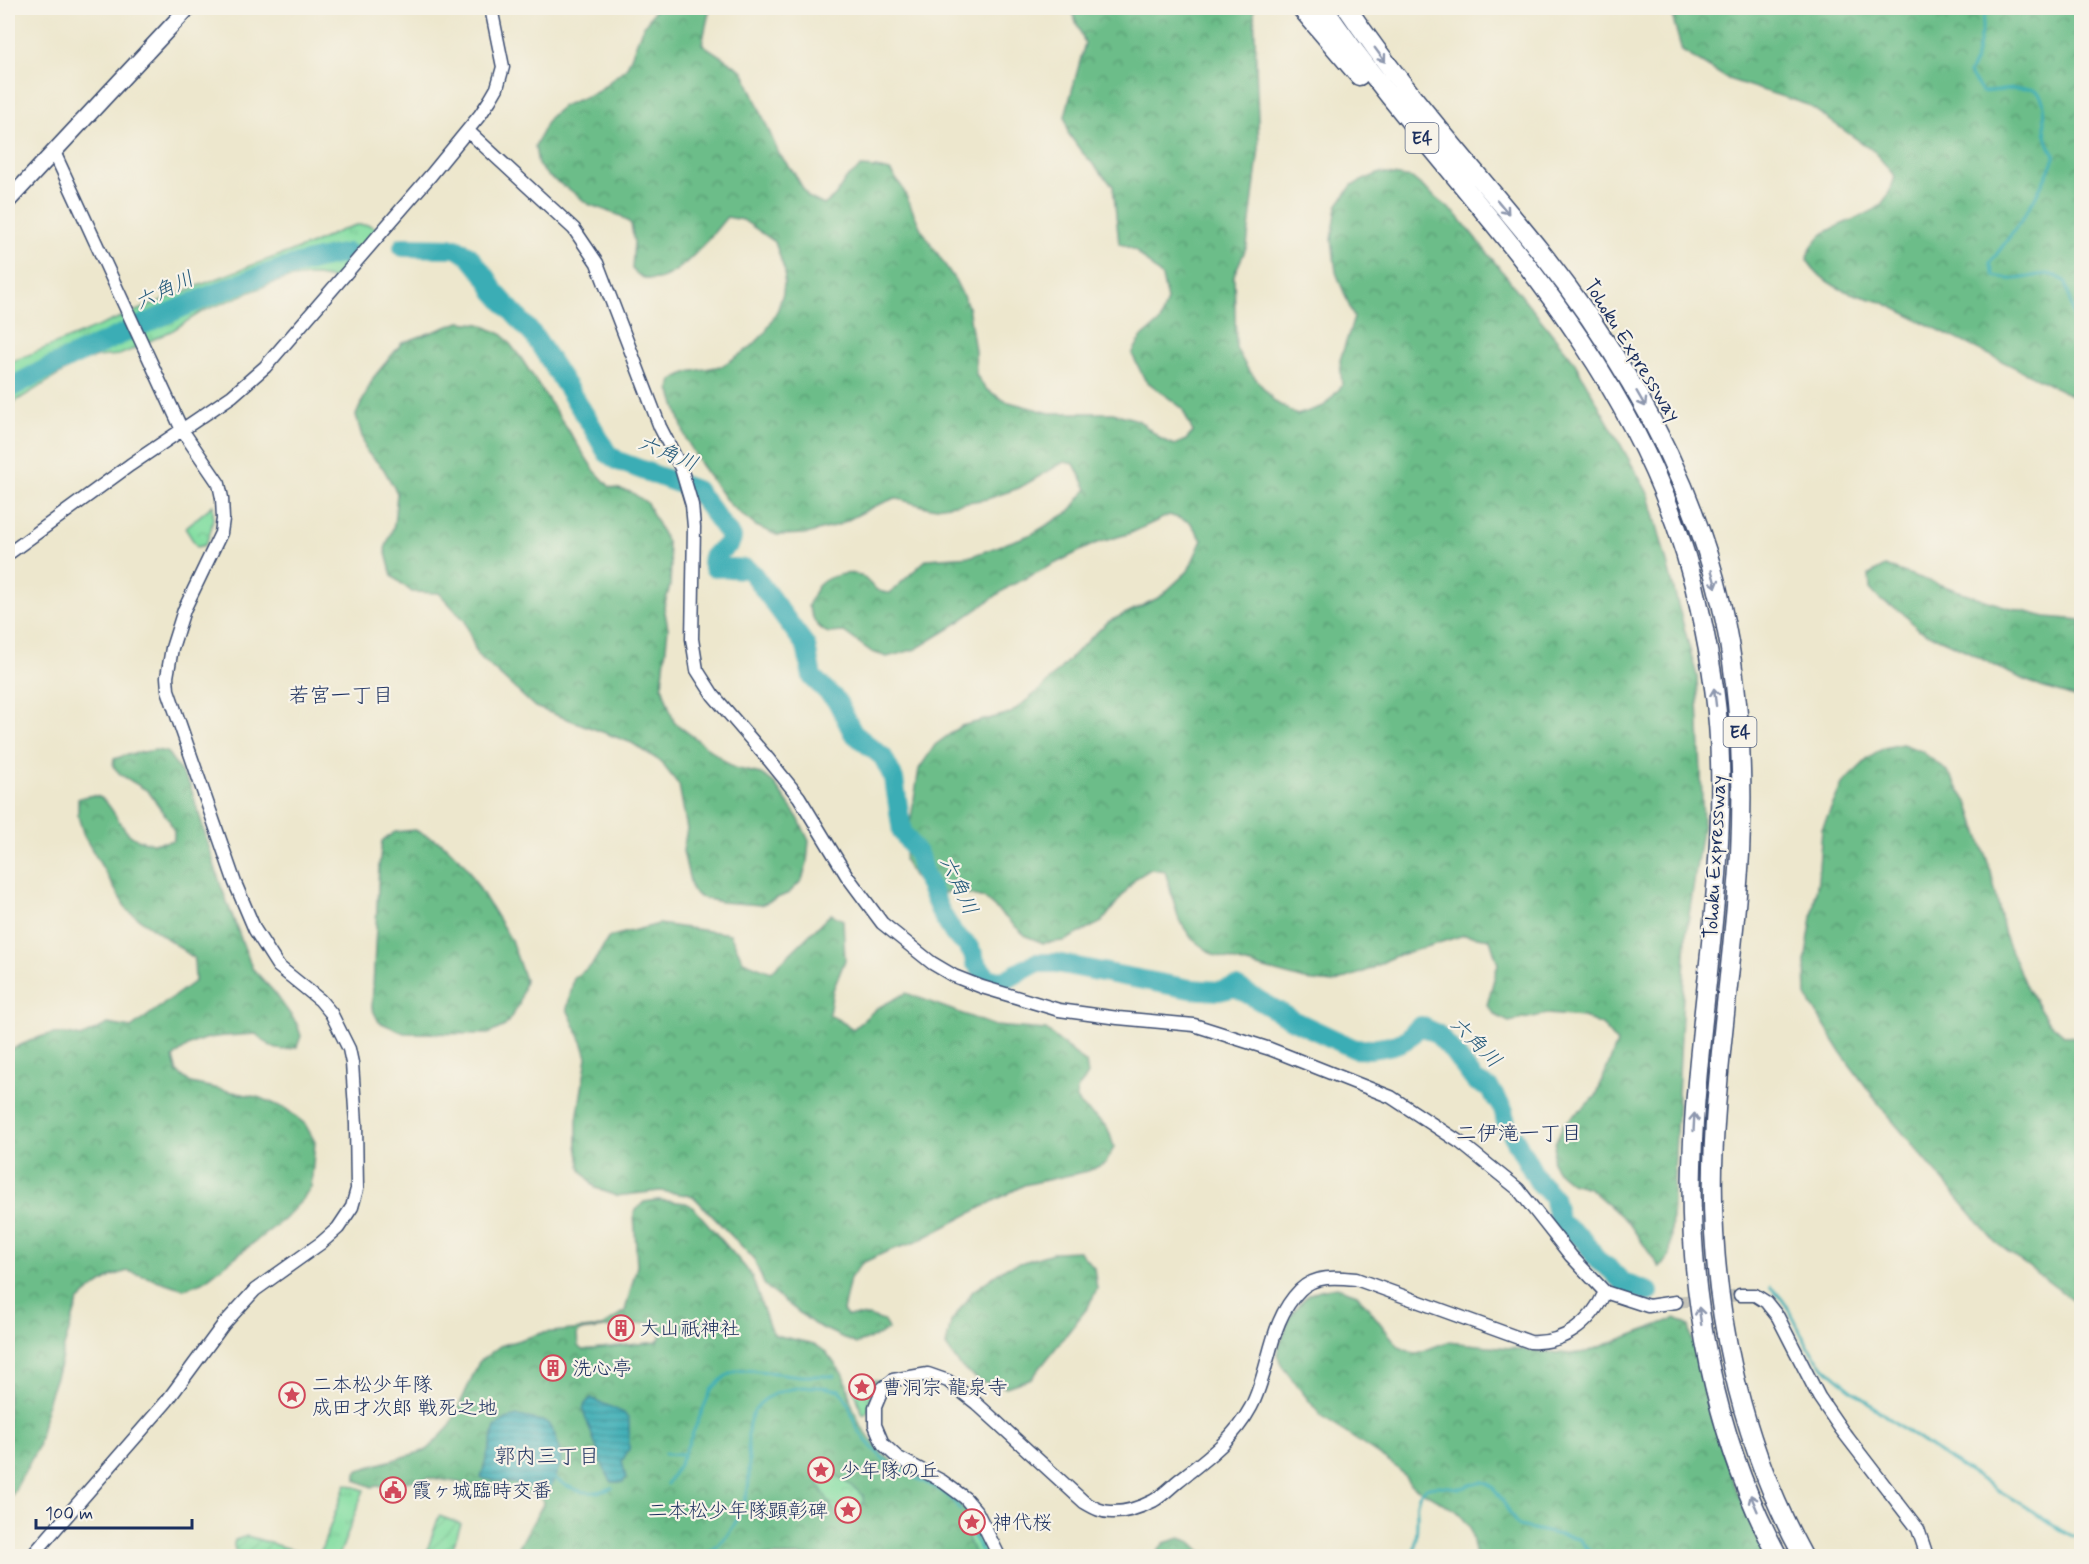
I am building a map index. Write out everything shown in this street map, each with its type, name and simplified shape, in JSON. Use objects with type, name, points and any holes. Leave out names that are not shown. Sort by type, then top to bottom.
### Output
[{"type":"highway","points":[[1301,8],[1525,264]]},
{"type":"highway","name":"Tohoku Expressway","points":[[1324,8],[1370,73],[1525,264],[1592,358],[1628,419],[1649,461],[1684,551],[1700,606],[1708,650],[1717,711],[1720,760],[1720,810],[1714,915],[1695,1104],[1692,1168],[1696,1285],[1705,1345],[1727,1430],[1748,1490],[1778,1557]]},
{"type":"highway","name":"Tohoku Expressway","points":[[1347,8],[1387,64],[1542,253],[1599,331],[1626,373],[1660,436],[1689,501],[1705,545],[1720,600],[1731,657],[1742,757],[1740,857],[1714,1155],[1714,1229],[1718,1282],[1733,1372],[1747,1422],[1768,1482],[1803,1557]]},
{"type":"main road","points":[[8,201],[188,8]]},
{"type":"street","points":[[8,554],[182,429],[232,396],[265,367],[468,131],[490,100],[501,76],[503,59],[492,8]]},
{"type":"street","points":[[468,131],[565,220],[584,241],[603,278],[660,427],[681,468],[694,518],[692,639],[694,657],[702,679],[713,695],[788,782],[862,898],[876,916],[932,963],[982,987],[1059,1010],[1194,1025],[1270,1049],[1391,1097],[1461,1143],[1518,1189],[1571,1256],[1605,1292],[1648,1306],[1676,1302]]},
{"type":"street","points":[[32,1557],[128,1449],[177,1390],[223,1325],[255,1290],[321,1243],[338,1228],[352,1207],[357,1189],[356,1124],[349,1049],[331,1013],[320,1000],[278,966],[255,930],[229,864],[168,690],[170,656],[184,610],[216,546],[224,519],[219,484],[182,429],[54,152]]},
{"type":"street","points":[[999,1557],[977,1512],[965,1498],[942,1481],[897,1457],[883,1444],[875,1425],[875,1407],[883,1388],[893,1380],[928,1374],[948,1381],[976,1403],[1084,1502],[1098,1510],[1108,1512],[1130,1510],[1155,1500],[1227,1441],[1252,1405],[1263,1378],[1277,1322],[1301,1288],[1316,1280],[1332,1277],[1356,1279],[1530,1342],[1561,1338],[1572,1332],[1600,1302],[1605,1292]]},
{"type":"street","points":[[1740,1295],[1755,1295],[1766,1302],[1778,1317],[1819,1397],[1854,1448],[1918,1529],[1927,1557]]},
{"type":"green space","points":[[656,8],[710,8],[702,44],[743,71],[779,154],[794,173],[808,197],[824,205],[835,196],[846,179],[861,167],[890,171],[902,187],[921,229],[955,280],[968,306],[976,375],[987,390],[1005,401],[1050,413],[1113,413],[1138,420],[1161,439],[1174,445],[1186,440],[1193,432],[1182,408],[1145,380],[1132,354],[1141,338],[1160,322],[1167,300],[1162,277],[1135,250],[1119,243],[1113,186],[1068,133],[1065,116],[1085,43],[1070,8],[1254,8],[1259,148],[1247,246],[1234,275],[1236,348],[1247,368],[1275,402],[1297,415],[1324,406],[1342,386],[1340,360],[1354,318],[1336,272],[1332,240],[1337,206],[1352,185],[1380,173],[1412,178],[1457,215],[1573,360],[1649,495],[1697,676],[1703,823],[1686,935],[1670,1255],[1660,1268],[1628,1222],[1589,1188],[1571,1183],[1559,1173],[1552,1162],[1555,1143],[1563,1125],[1596,1096],[1617,1043],[1602,1025],[1583,1017],[1547,1014],[1509,1022],[1495,1015],[1487,1005],[1498,964],[1490,939],[1464,935],[1393,957],[1366,971],[1333,983],[1305,980],[1214,955],[1192,939],[1179,920],[1165,871],[1151,869],[1136,878],[1102,922],[1064,941],[1043,943],[1026,936],[984,898],[957,891],[932,895],[915,879],[904,860],[919,769],[935,745],[961,726],[1011,713],[1042,688],[1108,622],[1160,597],[1188,571],[1202,540],[1190,522],[1169,515],[1131,533],[1094,544],[1010,586],[916,649],[887,657],[872,652],[844,632],[828,633],[821,629],[808,606],[817,587],[828,579],[847,574],[859,575],[877,590],[890,593],[927,559],[972,556],[1032,534],[1069,512],[1087,489],[1074,464],[1064,462],[1019,488],[987,499],[930,508],[895,498],[838,525],[807,534],[777,535],[756,526],[729,504],[701,465],[686,439],[670,389],[672,380],[688,372],[722,366],[750,348],[765,333],[778,309],[783,293],[785,272],[775,242],[743,220],[727,217],[697,252],[671,274],[657,279],[644,278],[632,269],[634,242],[631,224],[621,216],[588,204],[549,177],[538,165],[535,146],[549,118],[563,106],[597,92],[627,67],[642,29]]},
{"type":"green space","points":[[1670,8],[2081,8],[2081,400],[1882,302],[1859,296],[1822,278],[1807,260],[1817,239],[1826,232],[1883,204],[1895,177],[1875,152],[1808,105],[1728,79],[1682,51]]},
{"type":"green space","points":[[357,225],[369,225],[382,231],[340,280],[308,276],[285,279],[265,286],[203,311],[173,330],[129,351],[78,363],[8,406],[8,363]]},
{"type":"green space","points":[[460,322],[480,324],[503,335],[521,358],[594,470],[610,487],[631,492],[647,503],[667,542],[671,563],[670,586],[664,607],[668,628],[662,686],[674,722],[734,768],[761,774],[773,782],[798,818],[809,841],[807,863],[802,880],[789,893],[761,905],[721,902],[699,897],[692,890],[683,851],[687,829],[679,785],[660,761],[632,743],[535,707],[477,654],[465,621],[439,593],[412,592],[392,576],[385,549],[394,525],[397,493],[383,468],[366,451],[356,415],[373,378],[402,343]]},
{"type":"green space","points":[[213,505],[213,521],[209,535],[205,545],[197,547],[185,528]]},
{"type":"green space","points":[[1885,566],[2000,605],[2046,617],[2081,620],[2081,699],[2041,687],[1918,629],[1902,612],[1880,600],[1870,589],[1869,575]]},
{"type":"green space","points":[[1902,744],[1921,751],[1947,771],[1969,805],[1991,872],[2006,940],[2026,987],[2047,1020],[2064,1035],[2081,1039],[2081,1306],[1995,1242],[1885,1112],[1844,1057],[1806,996],[1805,961],[1818,879],[1822,829],[1842,784],[1869,758],[1884,748]]},
{"type":"green space","points":[[155,750],[167,752],[190,785],[221,886],[252,968],[275,993],[297,1024],[301,1036],[297,1047],[284,1050],[270,1046],[256,1034],[212,1037],[192,1044],[173,1058],[177,1072],[191,1083],[261,1098],[286,1109],[305,1124],[315,1142],[311,1187],[283,1220],[204,1281],[184,1289],[128,1271],[112,1276],[92,1289],[78,1302],[48,1400],[38,1447],[8,1503],[8,1046],[12,1049],[53,1034],[81,1037],[108,1024],[131,1028],[195,981],[194,958],[127,910],[84,836],[78,816],[78,799],[97,796],[109,805],[123,828],[139,840],[163,843],[174,840],[174,832],[169,820],[148,791],[121,775],[113,766],[114,759]]},
{"type":"green space","points":[[415,830],[442,843],[464,863],[511,940],[525,980],[519,1005],[505,1026],[488,1034],[404,1033],[379,1022],[372,1008],[382,841],[395,832]]},
{"type":"green space","points":[[831,914],[843,920],[845,960],[833,990],[829,1014],[853,1029],[877,1008],[906,993],[995,1026],[1046,1030],[1086,1063],[1088,1075],[1077,1091],[1079,1102],[1107,1128],[1114,1147],[1106,1163],[1088,1171],[1024,1185],[916,1242],[862,1263],[850,1278],[843,1311],[847,1316],[868,1316],[884,1321],[888,1329],[880,1335],[856,1344],[814,1324],[770,1290],[764,1284],[754,1259],[695,1198],[660,1191],[616,1196],[596,1188],[581,1170],[577,1145],[577,1120],[587,1057],[567,1009],[574,978],[592,965],[609,937],[659,924],[730,934],[743,961],[771,972]]},
{"type":"green space","points":[[658,1200],[686,1203],[694,1208],[752,1277],[770,1329],[775,1335],[814,1344],[826,1352],[845,1377],[860,1425],[881,1452],[896,1464],[941,1488],[956,1499],[968,1513],[968,1536],[976,1556],[514,1556],[543,1504],[539,1495],[430,1478],[372,1487],[356,1480],[356,1473],[359,1470],[427,1450],[450,1426],[479,1362],[500,1346],[542,1333],[602,1327],[625,1311],[637,1266],[634,1212],[644,1202]],"holes":[[[655,1322],[660,1327],[661,1336],[657,1342],[582,1350],[578,1346],[577,1334],[580,1331]],[[824,1468],[863,1495],[863,1503],[845,1516],[814,1474]]]},
{"type":"green space","points":[[1079,1251],[1094,1268],[1097,1289],[1088,1307],[1032,1378],[1006,1387],[980,1381],[960,1366],[946,1346],[951,1322],[973,1291],[1007,1267],[1056,1252]]},
{"type":"green space","points":[[1337,1287],[1357,1294],[1399,1347],[1415,1354],[1447,1342],[1570,1354],[1587,1352],[1676,1318],[1689,1326],[1705,1398],[1737,1491],[1766,1556],[1476,1556],[1470,1527],[1458,1512],[1410,1484],[1399,1469],[1321,1416],[1282,1366],[1277,1355],[1286,1327],[1295,1309],[1308,1295],[1319,1290]]},
{"type":"green space","points":[[857,1380],[881,1382],[870,1398],[868,1412],[863,1415],[853,1387]]},
{"type":"green space","points":[[824,1468],[863,1495],[863,1503],[846,1516],[837,1516],[814,1476]]},
{"type":"green space","points":[[346,1484],[364,1490],[339,1556],[319,1556]]},
{"type":"green space","points":[[970,1515],[992,1556],[976,1556],[967,1531]]},
{"type":"green space","points":[[439,1516],[461,1524],[450,1556],[425,1556]]},
{"type":"green space","points":[[247,1536],[304,1553],[302,1556],[258,1556],[235,1551],[235,1540]]},
{"type":"green space","points":[[1180,1538],[1191,1542],[1206,1556],[1158,1556],[1157,1552],[1164,1543]]},
{"type":"water","points":[[591,1398],[624,1413],[629,1420],[629,1449],[622,1461],[626,1478],[623,1482],[612,1482],[605,1471],[583,1410]]},
{"type":"water","points":[[518,1416],[547,1422],[555,1435],[562,1461],[551,1486],[547,1489],[481,1478],[495,1427],[506,1419]]},
{"type":"waterway","points":[[1986,8],[1975,62],[1969,73],[1982,92],[2029,89],[2039,94],[2044,105],[2046,136],[2055,155],[2035,198],[1990,263],[1994,276],[2012,279],[2047,274],[2066,282],[2078,341],[2082,342]]},
{"type":"waterway","name":"六角川","points":[[403,247],[456,248],[469,256],[487,278],[494,291],[535,337],[607,453],[618,461],[696,490],[732,538],[730,543],[713,556],[714,567],[746,569],[752,573],[806,646],[812,677],[837,701],[853,733],[883,757],[894,779],[902,832],[919,856],[922,869],[941,913],[954,934],[968,946],[975,962],[987,977],[997,981],[1005,980],[1036,963],[1056,963],[1190,989],[1219,991],[1236,987],[1293,1020],[1355,1049],[1389,1046],[1402,1042],[1421,1026],[1436,1033],[1475,1081],[1490,1089],[1504,1111],[1506,1123],[1538,1181],[1553,1197],[1559,1222],[1585,1241],[1597,1260],[1610,1269],[1623,1283],[1649,1292]]},
{"type":"waterway","name":"六角川","points":[[8,389],[73,356],[216,293],[294,265],[348,253]]},
{"type":"waterway","points":[[1770,1287],[1785,1303],[1811,1350],[1837,1378],[1899,1426],[1941,1454],[2060,1530],[2082,1539]]},
{"type":"waterway","points":[[667,1484],[680,1463],[712,1388],[726,1376],[737,1371],[749,1370],[801,1376],[834,1376]]},
{"type":"waterway","points":[[704,1556],[727,1536],[742,1508],[749,1480],[748,1432],[754,1411],[762,1402],[786,1390],[813,1387],[839,1390],[847,1401],[857,1428],[878,1454],[896,1468],[946,1494],[960,1510]]},
{"type":"waterway","points":[[665,1454],[683,1455]]},
{"type":"waterway","points":[[554,1478],[582,1491],[596,1492],[612,1488]]},
{"type":"waterway","points":[[1413,1556],[1417,1504],[1424,1490],[1435,1486],[1464,1488],[1482,1482],[1494,1489],[1519,1526],[1579,1539],[1594,1556]]},
{"type":"waterway","points":[[967,1524],[984,1556]]},
{"type":"tunnel","points":[[1676,1302],[1740,1295]]},
{"type":"place","name":"大山祇神社","points":[[621,1328]]},
{"type":"place","name":"洗心亭","points":[[553,1368]]},
{"type":"place","name":"曹洞宗 龍泉寺","points":[[862,1387]]},
{"type":"place","name":"二本松少年隊 成田才次郎 戦死之地","points":[[292,1395]]},
{"type":"place","name":"少年隊の丘","points":[[821,1470]]},
{"type":"place","name":"霞ヶ城臨時交番","points":[[393,1490]]},
{"type":"place","name":"二本松少年隊顕彰碑","points":[[848,1510]]},
{"type":"place","name":"神代桜","points":[[972,1522]]},
{"type":"district","name":"若宮一丁目","points":[[341,695]]},
{"type":"district","name":"二伊滝一丁目","points":[[1519,1133]]},
{"type":"district","name":"郭内三丁目","points":[[547,1456]]}]
